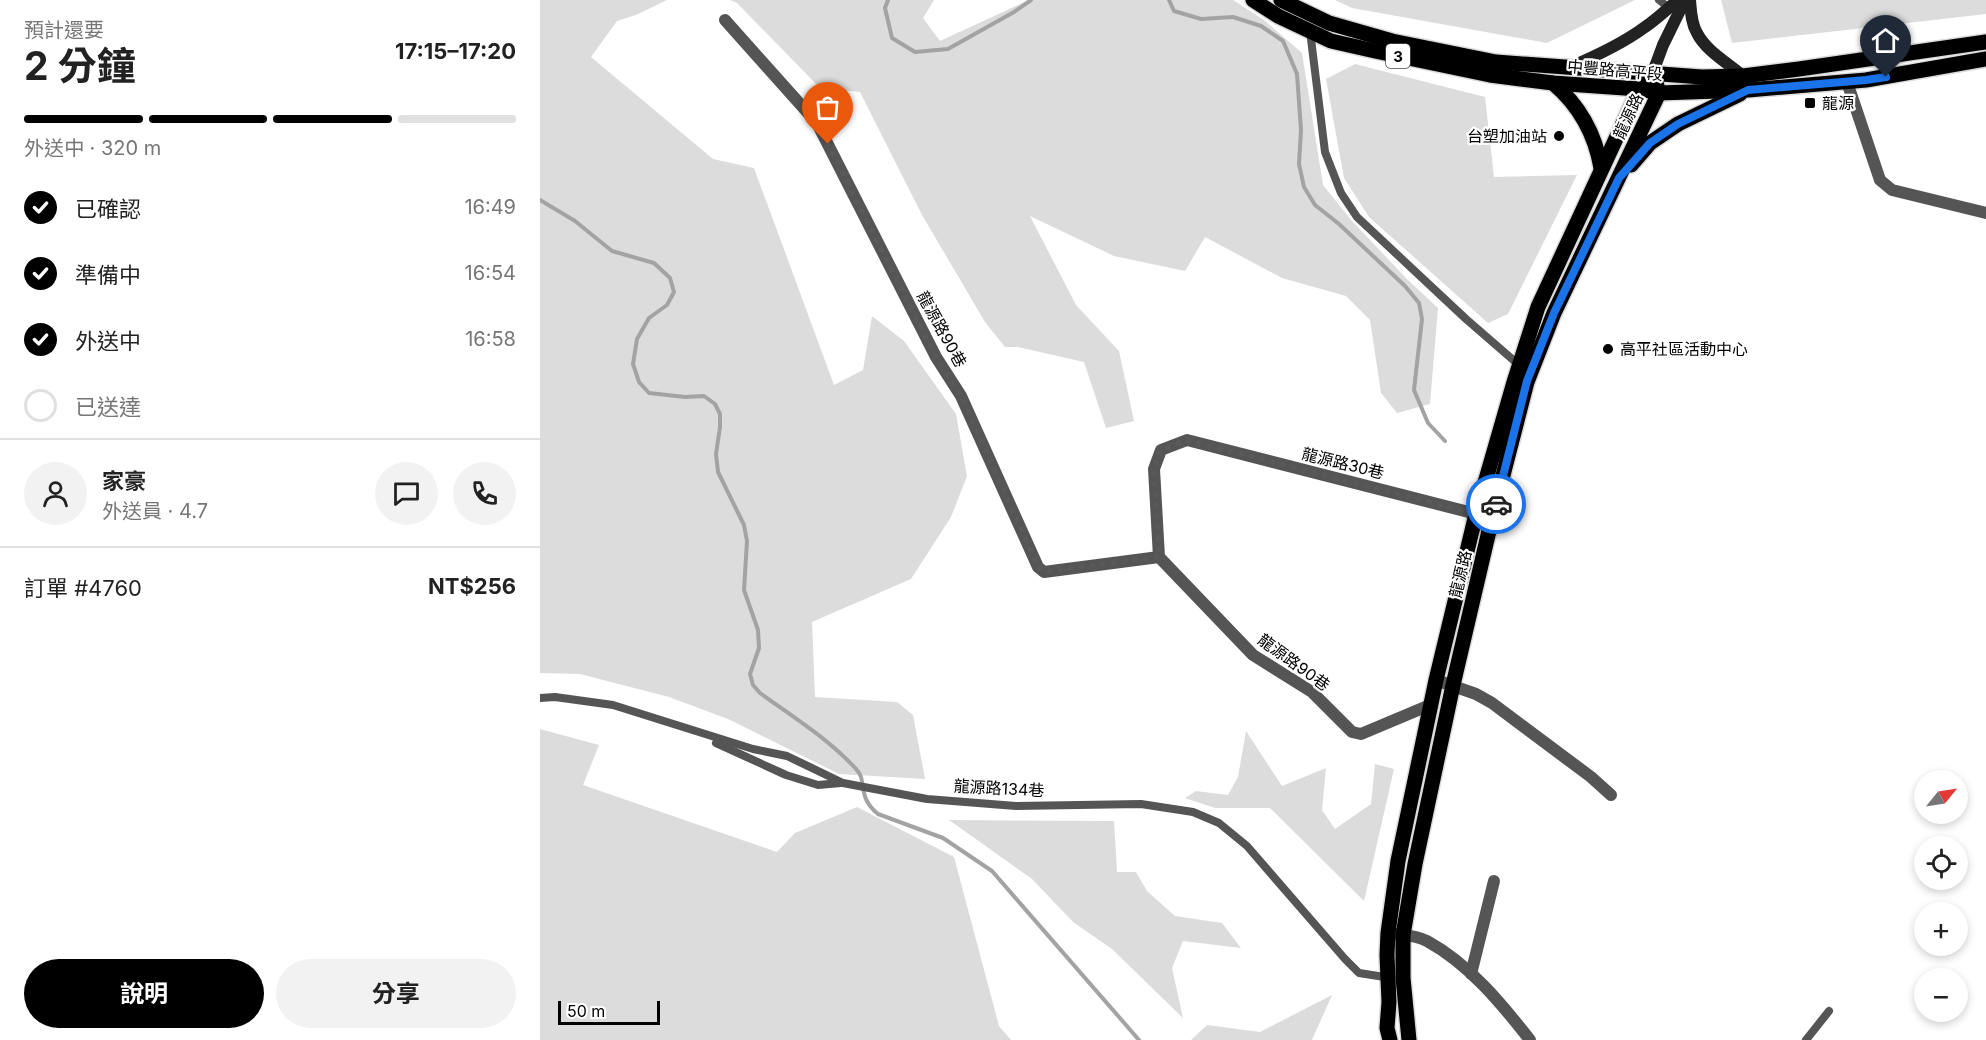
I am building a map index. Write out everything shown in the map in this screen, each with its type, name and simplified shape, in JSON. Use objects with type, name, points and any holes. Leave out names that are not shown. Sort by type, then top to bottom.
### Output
[{"type":"main road","name":"中豐路高平段","points":[[1253,0],[1278,16],[1331,41],[1490,75],[1552,83],[1639,89],[1659,93],[1745,83],[1844,63],[1986,42]]},
{"type":"main road","name":"中豐路高平段","points":[[1281,0],[1329,23],[1392,41],[1496,62],[1653,72],[1745,83],[1847,82],[1986,59]]},
{"type":"main road","points":[[1844,63],[1847,82]]},
{"type":"main road","points":[[1390,1040],[1388,1028],[1395,978],[1400,850],[1430,705],[1476,514],[1538,307],[1639,89],[1653,72]]},
{"type":"main road","name":"龍源路","points":[[1396,934],[1492,518],[1527,381],[1554,313],[1659,93],[1653,72]]},
{"type":"main road","points":[[1552,83],[1568,97],[1583,117],[1592,134],[1601,168]]},
{"type":"main road","points":[[1619,178],[1650,143],[1745,83]]},
{"type":"main road","points":[[1395,978],[1409,1040]]},
{"type":"street","points":[[1653,72],[1663,45],[1685,0]]},
{"type":"street","points":[[1690,0],[1697,34],[1745,83]]},
{"type":"street","points":[[1568,68],[1604,53],[1646,27],[1668,3]]},
{"type":"street","name":"龍源路90巷","points":[[725,20],[817,123],[936,357],[961,396],[1038,567],[1044,572],[1159,557],[1253,655],[1312,692],[1352,732],[1361,734],[1430,705]]},
{"type":"street","points":[[1847,82],[1880,180],[1892,190],[1986,213]]},
{"type":"street","name":"龍源路30巷","points":[[1159,557],[1154,469],[1161,450],[1186,440],[1492,518]]},
{"type":"street","points":[[1436,680],[1476,694],[1492,703],[1591,777],[1611,795]]},
{"type":"street","points":[[1471,974],[1494,881]]},
{"type":"street","points":[[1396,934],[1426,940],[1471,974],[1503,1005],[1530,1040]]},
{"type":"lane","points":[[1310,31],[1325,152],[1341,193],[1365,225],[1519,365]]},
{"type":"lane","name":"龍源路134巷","points":[[540,698],[555,697],[613,705],[753,749],[788,756],[847,784],[927,799],[1016,806],[1141,804],[1193,812],[1219,823],[1247,846],[1359,973],[1395,978]]},
{"type":"lane","points":[[685,729],[786,775],[818,785],[847,784]]},
{"type":"lane","points":[[1806,1040],[1829,1011]]},
{"type":"shaded area","points":[[540,0],[667,0],[636,15],[617,21],[591,57],[713,159],[754,168],[834,385],[863,370],[872,316],[904,341],[956,414],[967,476],[951,517],[911,579],[812,622],[815,697],[897,702],[913,715],[925,779],[839,774],[728,719],[669,697],[580,674],[540,673]]},
{"type":"shaded area","points":[[730,0],[934,0],[923,18],[940,41],[1029,0],[1233,0],[1264,20],[1302,53],[1323,185],[1352,221],[1438,308],[1430,404],[1397,413],[1381,393],[1370,320],[1346,296],[1282,278],[1205,237],[1185,271],[1114,256],[1030,216],[1076,305],[1119,351],[1134,421],[1106,428],[1084,362],[1018,347],[1005,347],[985,322],[922,215],[860,92],[820,88],[737,3]]},
{"type":"shaded area","points":[[1335,0],[1635,0],[1547,43],[1352,8]]},
{"type":"shaded area","points":[[1721,0],[1986,0],[1986,14],[1732,43]]},
{"type":"shaded area","points":[[1355,64],[1485,97],[1494,177],[1577,175],[1508,314],[1488,323],[1369,217],[1344,178],[1326,79]]},
{"type":"shaded area","points":[[540,729],[599,745],[583,785],[777,852],[795,833],[857,807],[954,857],[999,1026],[1011,1040],[540,1040]]},
{"type":"shaded area","points":[[1246,731],[1282,786],[1326,768],[1322,810],[1335,829],[1371,804],[1375,764],[1394,769],[1364,901],[1270,808],[1215,808],[1185,798],[1196,791],[1228,795],[1238,777]]},
{"type":"shaded area","points":[[949,820],[1114,821],[1117,872],[1136,872],[1147,891],[1175,916],[1222,923],[1241,948],[1183,941],[1172,968],[1183,1018],[1112,949],[1073,922],[1032,879]]},
{"type":"shaded area","points":[[1332,995],[1312,1040],[1191,1040],[1207,1025],[1260,1032]]},
{"type":"waterway","points":[[888,0],[885,8],[892,38],[915,52],[948,49],[1031,0]]},
{"type":"waterway","points":[[1169,0],[1174,11],[1201,19],[1233,17],[1261,26],[1283,41],[1297,74],[1301,130],[1299,164],[1304,187],[1315,205],[1339,224],[1405,286],[1419,303],[1422,319],[1414,390],[1428,423],[1445,441]]},
{"type":"waterway","points":[[540,200],[575,221],[612,251],[654,263],[670,278],[674,292],[667,305],[649,318],[637,339],[633,364],[639,382],[649,393],[685,397],[704,396],[715,404],[720,414],[716,454],[718,472],[744,525],[747,541],[744,590],[758,630],[759,648],[750,674],[753,685],[760,693],[834,748],[856,769],[867,801],[878,814],[943,838],[992,871],[1139,1040]]},
{"type":"way so far","points":[[828,144],[936,357],[961,396],[1038,567],[1044,572],[1159,557],[1154,469],[1161,450],[1186,440],[1492,518],[1496,504]]},
{"type":"place","name":"龍源","points":[[1810,103]]},
{"type":"place","name":"台塑加油站","points":[[1559,136]]},
{"type":"place","name":"高平社區活動中心","points":[[1608,349]]},
{"type":"route","points":[[1496,504],[1527,381],[1554,313],[1619,178],[1650,143],[1678,124],[1748,90],[1886,77]]}]
